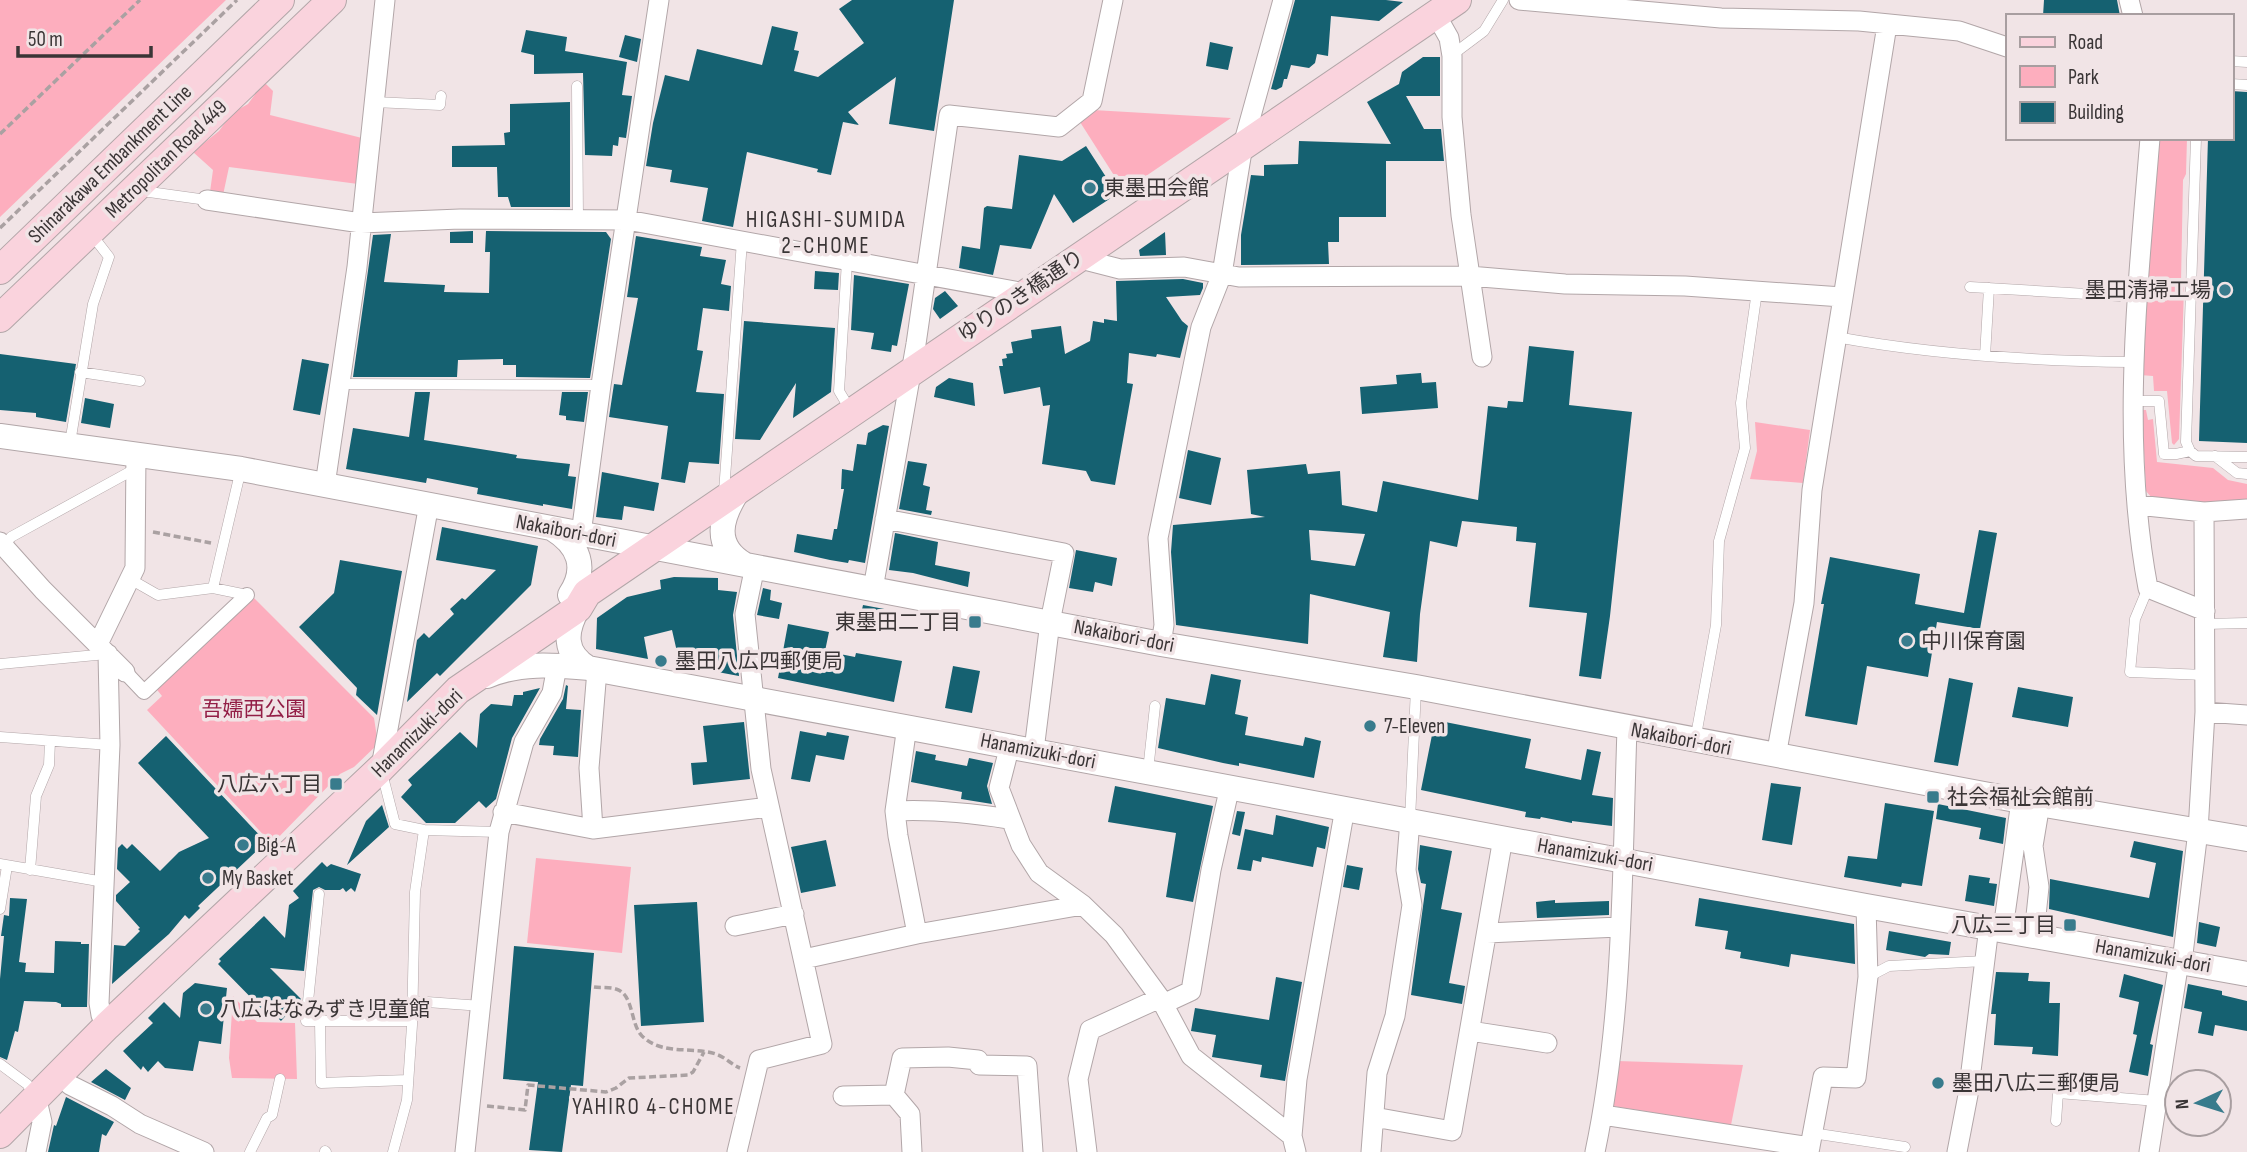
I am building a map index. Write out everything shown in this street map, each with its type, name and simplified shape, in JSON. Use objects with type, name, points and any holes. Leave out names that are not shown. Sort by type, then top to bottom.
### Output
[{"type":"main road","name":"Shinarakawa Embankment Line","points":[[0,270],[281,0]]},
{"type":"main road","name":"Metropolitan Road 449","points":[[0,318],[332,0]]},
{"type":"main road","name":"ゆりのき橋通り","points":[[458,691],[578,599],[1446,7]]},
{"type":"main road","name":"Hanamizuki-dori","points":[[0,1134],[107,1026],[381,768],[458,691]]},
{"type":"street","points":[[325,485],[341,384],[361,223],[385,0]]},
{"type":"street","points":[[581,534],[659,0]]},
{"type":"street","points":[[873,589],[912,370],[949,115],[1059,127],[1092,101],[1113,0]]},
{"type":"street","points":[[1161,643],[1164,625],[1158,538],[1202,327],[1222,274],[1243,145],[1283,0]]},
{"type":"street","points":[[1519,0],[1721,18],[1858,21],[1959,31],[2006,47]]},
{"type":"street","points":[[1446,7],[1452,56],[1452,117],[1469,276],[1482,357]]},
{"type":"street","points":[[1776,756],[1804,603],[1812,490],[1887,25]]},
{"type":"street","points":[[2150,140],[2132,362],[2141,553],[2148,588],[2205,617]]},
{"type":"street","points":[[207,200],[361,223],[460,219],[627,220],[1025,293]]},
{"type":"street","points":[[1077,258],[1120,269],[1184,267],[1239,277],[1469,276],[1565,284],[1685,286],[1842,296]]},
{"type":"street","name":"Nakaibori-dori","points":[[0,436],[70,444],[135,461],[241,469],[1627,729],[2031,803],[2247,839]]},
{"type":"street","points":[[107,1026],[99,1003],[110,745],[103,649],[135,568],[135,461]]},
{"type":"street","points":[[731,496],[722,526],[727,550],[736,559],[749,565],[745,614],[761,769],[822,1044],[759,1060],[737,1152]]},
{"type":"street","points":[[381,768],[429,504]]},
{"type":"street","points":[[2137,505],[2204,512],[2247,509]]},
{"type":"street","points":[[2149,1152],[2181,961],[2198,831],[2206,675],[2204,512]]},
{"type":"street","points":[[885,519],[1064,553],[1022,747],[999,788],[1009,819],[1021,845],[1039,873],[1083,905],[1114,935],[1162,1001],[1191,1056],[1294,1144]]},
{"type":"street","points":[[552,528],[565,536],[576,550],[578,599],[569,625],[568,639],[575,658],[592,669],[589,768],[593,829]]},
{"type":"street","points":[[2,550],[145,692],[247,595]]},
{"type":"street","name":"Hanamizuki-dori","points":[[458,691],[500,670],[517,666],[592,669],[1866,906],[2247,974]]},
{"type":"street","points":[[465,1152],[501,822],[524,742],[552,693],[557,666]]},
{"type":"street","points":[[2205,712],[2247,715]]},
{"type":"street","points":[[906,726],[895,811],[917,934]]},
{"type":"street","points":[[1595,1152],[1603,1115],[1616,990],[1627,729]]},
{"type":"street","points":[[1087,1152],[1078,1079],[1090,1030],[1191,991],[1230,786]]},
{"type":"street","points":[[1956,1152],[1968,1095],[1985,961],[2031,803]]},
{"type":"street","points":[[2031,803],[2039,887],[2034,935]]},
{"type":"street","points":[[501,822],[593,829],[769,807]]},
{"type":"street","points":[[1294,1144],[1297,1079],[1345,808]]},
{"type":"street","points":[[895,811],[932,809],[1009,819]]},
{"type":"street","points":[[1371,1152],[1377,1073],[1395,1016],[1412,905],[1406,870],[1410,820]]},
{"type":"street","points":[[1374,1117],[1452,1131],[1503,838]]},
{"type":"street","points":[[804,959],[917,934],[1083,905]]},
{"type":"street","points":[[1603,1115],[1810,1144],[1823,1077],[1856,1078],[1868,977],[1866,906]]},
{"type":"street","points":[[735,926],[794,914]]},
{"type":"street","points":[[1487,933],[1619,927]]},
{"type":"street","points":[[1470,1031],[1547,1043]]},
{"type":"street","points":[[894,1096],[902,1058],[948,1058],[978,1060],[979,1065],[1027,1066],[1033,1152]]},
{"type":"street","points":[[61,1073],[70,1085],[140,1124],[193,1149]]},
{"type":"street","points":[[36,1096],[42,1122],[36,1152]]},
{"type":"street","points":[[843,1096],[894,1096]]},
{"type":"street","points":[[894,1096],[909,1114],[912,1152]]},
{"type":"lane","points":[[1452,56],[1484,31],[1503,0]]},
{"type":"lane","points":[[577,86],[578,220]]},
{"type":"lane","points":[[374,102],[440,105],[441,96]]},
{"type":"lane","points":[[2196,140],[2186,442],[2196,456],[2247,457]]},
{"type":"lane","points":[[133,189],[207,200]]},
{"type":"lane","points":[[70,444],[93,304],[109,257],[90,232]]},
{"type":"lane","points":[[731,496],[742,241]]},
{"type":"lane","points":[[847,261],[839,391],[852,412]]},
{"type":"lane","points":[[1970,287],[2137,297]]},
{"type":"lane","points":[[1984,356],[1989,288]]},
{"type":"lane","points":[[1695,741],[1716,625],[1719,541],[1745,447],[1741,403],[1757,291]]},
{"type":"lane","points":[[1835,337],[1907,350],[2038,361],[2132,362]]},
{"type":"lane","points":[[80,372],[140,381]]},
{"type":"lane","points":[[341,384],[601,385]]},
{"type":"lane","points":[[2133,401],[2159,401],[2164,454],[2190,451]]},
{"type":"lane","points":[[2214,456],[2237,473],[2247,474]]},
{"type":"lane","points":[[2,550],[11,537],[135,461]]},
{"type":"lane","points":[[213,588],[241,469]]},
{"type":"lane","points":[[130,579],[158,595],[213,588],[247,595]]},
{"type":"lane","points":[[2148,588],[2135,619],[2130,672],[2206,675]]},
{"type":"lane","points":[[2205,617],[2247,623]]},
{"type":"lane","points":[[0,664],[103,649]]},
{"type":"lane","points":[[1410,820],[1416,688]]},
{"type":"lane","points":[[1148,771],[1155,706]]},
{"type":"lane","points":[[0,737],[110,745]]},
{"type":"lane","points":[[30,870],[36,796],[49,765],[50,741]]},
{"type":"lane","points":[[381,768],[395,824],[424,830],[501,822]]},
{"type":"lane","points":[[393,1152],[407,1100],[413,1001],[415,892],[424,830]]},
{"type":"lane","points":[[0,909],[4,865],[104,882]]},
{"type":"lane","points":[[318,894],[306,1021],[412,1021]]},
{"type":"lane","points":[[1868,977],[1889,966],[1985,961]]},
{"type":"lane","points":[[413,1001],[482,1006]]},
{"type":"lane","points":[[320,1021],[321,1083],[408,1080]]},
{"type":"lane","points":[[0,1064],[27,1084],[36,1096]]},
{"type":"lane","points":[[250,1152],[267,1118],[272,1115],[280,1079]]},
{"type":"lane","points":[[2056,1121],[2058,1093],[2157,1101]]},
{"type":"lane","points":[[1810,1144],[1905,1147]]},
{"type":"path","points":[[0,134],[140,0]]},
{"type":"path","points":[[0,228],[237,0]]},
{"type":"path","points":[[134,528],[222,545]]},
{"type":"path","points":[[594,987],[618,989],[624,994],[635,1027],[652,1043],[665,1048],[720,1055],[738,1068],[745,1069]]},
{"type":"path","points":[[471,1104],[525,1110],[528,1085],[606,1092],[629,1078],[688,1075],[693,1072],[704,1052]]},
{"type":"green space","points":[[0,0],[226,0],[0,217]]},
{"type":"green space","points":[[264,82],[273,91],[270,115],[362,138],[358,184],[229,167],[223,195],[210,192],[213,170],[193,152],[219,131],[232,113],[248,104]]},
{"type":"green space","points":[[1093,110],[1231,118],[1124,191],[1080,122]]},
{"type":"green space","points":[[2159,140],[2187,140],[2186,174],[2183,180],[2181,282],[2184,288],[2179,439],[2174,445],[2167,391],[2154,391],[2153,376],[2140,375]]},
{"type":"green space","points":[[2142,410],[2146,410],[2148,420],[2153,419],[2157,462],[2213,468],[2228,480],[2247,484],[2247,503],[2207,503],[2152,498],[2146,491]]},
{"type":"green space","points":[[1755,422],[1810,430],[1803,483],[1750,479],[1757,451]]},
{"type":"green space","name":"吾嬬西公園","points":[[251,595],[374,718],[378,744],[354,767],[340,774],[272,844],[147,710],[162,696],[154,686]]},
{"type":"green space","points":[[536,858],[631,867],[622,953],[527,943]]},
{"type":"green space","points":[[233,996],[257,1022],[295,1023],[297,1079],[232,1078],[229,1058]]},
{"type":"green space","points":[[1617,1061],[1743,1065],[1731,1125],[1612,1106]]},
{"type":"building","points":[[852,0],[954,0],[934,131],[889,124],[896,77],[848,112],[859,125],[843,122],[831,175],[817,172],[818,169],[747,152],[733,227],[702,221],[708,188],[670,182],[672,170],[646,166],[665,75],[689,81],[697,49],[762,65],[772,26],[798,32],[794,50],[799,51],[794,71],[818,77],[864,43],[839,9]]},
{"type":"building","points":[[1295,0],[1403,2],[1379,21],[1331,16],[1328,56],[1317,54],[1315,63],[1309,68],[1291,65],[1282,87],[1271,89]]},
{"type":"building","points":[[2044,0],[2117,0],[2120,14],[2043,14]]},
{"type":"building","points":[[526,30],[567,37],[565,51],[627,62],[622,95],[632,96],[626,138],[619,137],[618,146],[613,145],[612,156],[585,155],[583,73],[534,74],[534,55],[521,52]]},
{"type":"building","points":[[625,35],[641,39],[637,62],[619,57]]},
{"type":"building","points":[[1210,42],[1233,47],[1228,70],[1206,66]]},
{"type":"building","points":[[1423,57],[1440,57],[1440,96],[1406,96],[1424,129],[1441,129],[1444,161],[1386,161],[1386,217],[1339,217],[1339,242],[1328,242],[1329,264],[1241,265],[1241,235],[1251,175],[1264,176],[1264,165],[1298,164],[1299,141],[1391,144],[1367,102],[1399,84],[1402,72]]},
{"type":"building","name":"墨田清掃工場","points":[[2233,91],[2247,92],[2247,443],[2199,441],[2208,140],[2233,140]]},
{"type":"building","points":[[570,102],[570,207],[511,207],[508,197],[498,197],[497,167],[452,167],[452,146],[505,145],[504,133],[510,132],[510,104]]},
{"type":"building","points":[[1086,146],[1117,194],[1073,223],[1054,194],[1031,249],[1000,245],[993,275],[959,268],[962,246],[980,249],[984,208],[987,206],[1012,209],[1019,155],[1062,161]]},
{"type":"building","points":[[473,231],[473,243],[450,243],[450,232]]},
{"type":"building","points":[[486,231],[606,232],[611,239],[590,378],[516,377],[516,365],[503,365],[503,359],[458,360],[457,377],[353,377],[373,235],[391,234],[384,282],[445,285],[444,292],[489,293],[490,252],[485,252]]},
{"type":"building","points":[[1165,232],[1166,255],[1140,256],[1139,250]]},
{"type":"building","points":[[636,236],[702,247],[700,256],[726,260],[721,284],[731,286],[729,311],[703,308],[697,350],[703,351],[696,392],[724,394],[719,464],[689,462],[685,483],[661,479],[668,426],[609,417],[614,384],[622,385],[638,298],[627,297]]},
{"type":"building","points":[[815,271],[839,273],[838,290],[814,289]]},
{"type":"building","points":[[854,275],[909,284],[897,346],[892,345],[891,352],[871,349],[874,333],[851,330]]},
{"type":"building","points":[[1183,279],[1203,283],[1203,288],[1200,295],[1166,297],[1188,326],[1180,358],[1129,353],[1127,383],[1133,384],[1115,485],[1091,481],[1086,471],[1042,464],[1050,405],[1043,406],[1040,387],[1004,394],[999,366],[1003,366],[1002,359],[1007,358],[1006,354],[1013,353],[1011,342],[1032,338],[1031,330],[1061,326],[1065,354],[1090,341],[1093,321],[1117,321],[1116,281]]},
{"type":"building","points":[[945,291],[958,306],[940,319],[933,309],[935,298]]},
{"type":"building","points":[[744,321],[835,328],[831,392],[793,418],[796,383],[760,440],[735,439]]},
{"type":"building","points":[[1529,346],[1574,351],[1569,405],[1632,412],[1601,679],[1579,676],[1587,613],[1529,607],[1536,543],[1516,541],[1517,527],[1462,521],[1457,547],[1430,541],[1420,614],[1417,662],[1383,657],[1390,612],[1310,594],[1308,644],[1176,625],[1171,552],[1173,525],[1265,517],[1251,514],[1247,470],[1306,464],[1308,474],[1340,471],[1342,505],[1377,512],[1383,481],[1478,500],[1488,406],[1507,408],[1508,401],[1523,402]],"holes":[[[1309,530],[1365,534],[1355,566],[1311,560]]]},
{"type":"building","points":[[0,354],[76,364],[66,422],[36,417],[36,413],[0,410]]},
{"type":"building","points":[[302,359],[329,364],[320,415],[293,410]]},
{"type":"building","points":[[1421,373],[1422,383],[1436,382],[1438,408],[1362,414],[1360,387],[1397,384],[1396,375]]},
{"type":"building","points":[[949,378],[973,383],[975,406],[934,397],[936,387]]},
{"type":"building","points":[[415,392],[430,392],[424,440],[517,455],[516,458],[570,464],[568,476],[576,477],[572,509],[477,494],[478,488],[427,478],[426,483],[346,469],[353,428],[409,437]]},
{"type":"building","points":[[562,392],[588,392],[584,422],[566,420],[566,416],[559,415]]},
{"type":"building","points":[[85,398],[114,404],[110,428],[81,423]]},
{"type":"building","points":[[883,425],[889,426],[865,563],[849,560],[848,563],[794,552],[797,534],[832,540],[834,529],[837,529],[844,489],[841,489],[842,469],[853,471],[857,444],[866,445],[868,433]]},
{"type":"building","points":[[1188,450],[1221,458],[1211,505],[1179,498]]},
{"type":"building","points":[[908,461],[927,464],[923,485],[930,487],[926,510],[932,511],[931,515],[899,509]]},
{"type":"building","points":[[602,472],[659,483],[654,511],[624,506],[622,520],[596,517]]},
{"type":"building","points":[[442,527],[538,546],[531,585],[440,676],[437,673],[407,702],[417,640],[424,633],[429,638],[454,614],[450,609],[462,598],[465,600],[496,570],[436,560]]},
{"type":"building","points":[[1979,530],[1997,533],[1980,629],[1937,622],[1928,677],[1867,666],[1857,725],[1805,716],[1830,557],[1920,574],[1915,604],[1964,613]]},
{"type":"building","points":[[895,533],[938,542],[935,565],[970,572],[968,587],[913,573],[889,570]]},
{"type":"building","points":[[1076,550],[1117,558],[1112,586],[1095,582],[1093,592],[1069,588]]},
{"type":"building","points":[[340,560],[402,571],[377,715],[356,695],[357,688],[299,627],[334,593]]},
{"type":"building","points":[[674,577],[718,578],[718,590],[737,592],[733,615],[739,676],[680,665],[672,630],[644,637],[648,659],[596,649],[597,618],[627,597],[661,589],[660,580]]},
{"type":"building","points":[[763,588],[771,590],[770,600],[782,603],[779,619],[757,615]]},
{"type":"building","points":[[863,605],[895,611],[892,629],[859,623]]},
{"type":"building","points":[[788,624],[829,632],[825,651],[902,661],[894,702],[778,678]]},
{"type":"building","points":[[953,666],[980,671],[972,713],[945,708]]},
{"type":"building","points":[[1211,674],[1241,680],[1235,714],[1248,717],[1245,735],[1303,746],[1305,737],[1321,741],[1314,778],[1239,763],[1239,766],[1223,763],[1158,748],[1166,698],[1205,705]]},
{"type":"building","points":[[1949,678],[1973,683],[1958,766],[1934,762]]},
{"type":"building","points":[[566,685],[566,709],[581,710],[578,757],[553,755],[554,746],[539,745],[563,699]]},
{"type":"building","points":[[2018,687],[2073,697],[2068,727],[2012,717]]},
{"type":"building","points":[[540,688],[512,738],[496,799],[486,808],[479,801],[455,823],[426,823],[401,797],[412,785],[408,780],[460,732],[477,748],[480,714],[491,704],[512,706],[514,695],[523,695],[523,692]]},
{"type":"building","points":[[1435,720],[1531,739],[1525,768],[1581,780],[1587,749],[1601,752],[1592,795],[1613,798],[1612,826],[1525,817],[1526,812],[1421,790]]},
{"type":"building","points":[[744,722],[750,779],[693,785],[691,763],[707,762],[703,726]]},
{"type":"building","points":[[800,731],[826,736],[827,732],[849,736],[844,760],[816,755],[810,782],[791,779]]},
{"type":"building","points":[[166,736],[266,842],[198,906],[200,908],[189,919],[185,915],[169,934],[112,984],[114,945],[125,946],[140,931],[116,901],[116,895],[130,882],[117,869],[118,848],[122,844],[127,849],[132,844],[160,871],[179,852],[209,838],[138,763]]},
{"type":"building","points":[[916,751],[936,755],[935,760],[967,766],[969,758],[993,763],[987,786],[992,804],[961,799],[962,792],[911,782]]},
{"type":"building","points":[[1771,783],[1801,787],[1792,845],[1762,840]]},
{"type":"building","points":[[1115,786],[1213,806],[1193,902],[1166,897],[1176,833],[1108,822]]},
{"type":"building","points":[[1885,803],[1934,811],[1922,886],[1902,883],[1901,887],[1844,877],[1848,856],[1877,859]]},
{"type":"building","points":[[1938,804],[2006,818],[2003,844],[1979,839],[1981,828],[1936,819]]},
{"type":"building","points":[[382,805],[389,827],[347,865],[366,821]]},
{"type":"building","points":[[1237,811],[1245,812],[1240,836],[1232,834]]},
{"type":"building","points":[[1276,815],[1329,827],[1325,849],[1317,847],[1313,867],[1262,857],[1261,862],[1253,860],[1251,871],[1237,869],[1245,829],[1273,835]]},
{"type":"building","points":[[826,840],[836,886],[801,893],[791,847]]},
{"type":"building","points":[[2134,841],[2183,851],[2173,937],[2049,909],[2050,879],[2149,898],[2156,863],[2130,857]]},
{"type":"building","points":[[1420,845],[1452,851],[1441,909],[1462,913],[1449,983],[1465,986],[1462,1004],[1411,995],[1426,884],[1421,883],[1418,869]]},
{"type":"building","points":[[322,862],[327,867],[331,864],[361,874],[355,892],[351,888],[346,892],[343,888],[325,890],[319,887],[313,890],[304,971],[270,968],[301,999],[281,1021],[270,1010],[262,1009],[218,964],[221,961],[219,959],[264,916],[285,938],[289,905],[299,898],[293,891]]},
{"type":"building","points":[[1347,865],[1363,868],[1359,890],[1343,887]]},
{"type":"building","points":[[1969,875],[1990,878],[1989,883],[1997,884],[1994,906],[1965,901]]},
{"type":"building","points":[[10,898],[27,899],[19,962],[26,963],[25,972],[54,973],[55,941],[89,944],[87,1007],[61,1007],[61,1004],[56,1002],[24,1001],[18,1032],[15,1031],[7,1060],[0,1057],[0,979],[4,936],[1,936],[4,915],[9,916]]},
{"type":"building","points":[[1699,898],[1854,924],[1855,964],[1791,954],[1789,967],[1740,958],[1741,952],[1725,949],[1728,931],[1695,926]]},
{"type":"building","points":[[1555,900],[1555,903],[1609,901],[1609,915],[1537,918],[1536,902]]},
{"type":"building","points":[[697,902],[704,1022],[641,1026],[634,905]]},
{"type":"building","points":[[2199,922],[2220,927],[2216,947],[2197,943]]},
{"type":"building","points":[[1889,931],[1951,942],[1949,955],[1929,954],[1925,957],[1886,950]]},
{"type":"building","points":[[514,946],[594,953],[583,1086],[571,1085],[562,1152],[529,1150],[538,1082],[503,1079]]},
{"type":"building","points":[[1996,972],[2029,973],[2028,981],[2050,982],[2049,1003],[2060,1003],[2058,1056],[2032,1054],[2033,1047],[1994,1045],[1996,1014],[1991,1014]]},
{"type":"building","points":[[2124,974],[2163,985],[2150,1044],[2153,1045],[2148,1076],[2129,1072],[2137,1035],[2133,1034],[2139,1002],[2119,997]]},
{"type":"building","points":[[1276,977],[1302,982],[1285,1081],[1260,1077],[1262,1065],[1212,1057],[1216,1035],[1191,1031],[1195,1008],[1269,1020]]},
{"type":"building","points":[[195,983],[227,988],[221,1044],[199,1041],[193,1071],[165,1068],[158,1061],[148,1072],[143,1066],[141,1070],[123,1051],[153,1023],[148,1018],[164,1002],[180,1018],[183,993]]},
{"type":"building","points":[[2188,984],[2222,991],[2222,995],[2247,1001],[2247,1031],[2215,1025],[2213,1036],[2198,1033],[2202,1012],[2184,1008]]},
{"type":"building","points":[[106,1069],[131,1088],[125,1100],[91,1082]]},
{"type":"building","points":[[66,1097],[114,1122],[106,1136],[102,1134],[99,1152],[48,1152],[54,1125],[56,1126]]},
{"type":"place","name":"東墨田会館","points":[[1090,188]]},
{"type":"place","name":"墨田清掃工場","points":[[2225,290]]},
{"type":"place","name":"東墨田二丁目","points":[[975,622]]},
{"type":"place","name":"中川保育園","points":[[1907,641]]},
{"type":"place","name":"墨田八広四郵便局","points":[[661,661]]},
{"type":"place","name":"7-Eleven","points":[[1370,726]]},
{"type":"place","name":"八広六丁目","points":[[336,784]]},
{"type":"place","name":"社会福祉会館前","points":[[1933,797]]},
{"type":"place","name":"Big-A","points":[[243,845]]},
{"type":"place","name":"My Basket","points":[[208,878]]},
{"type":"place","name":"八広三丁目","points":[[2070,925]]},
{"type":"place","name":"八広はなみずき児童館","points":[[206,1009]]},
{"type":"place","name":"墨田八広三郵便局","points":[[1938,1083]]},
{"type":"district","name":"HIGASHI-SUMIDA 2-CHOME","points":[[826,233]]},
{"type":"district","name":"YAHIRO 4-CHOME","points":[[654,1107]]}]
